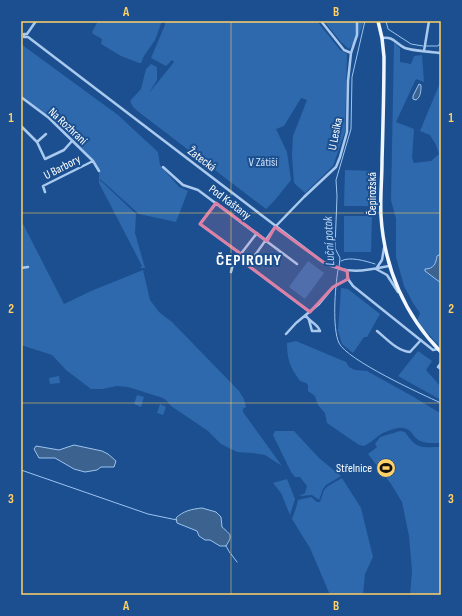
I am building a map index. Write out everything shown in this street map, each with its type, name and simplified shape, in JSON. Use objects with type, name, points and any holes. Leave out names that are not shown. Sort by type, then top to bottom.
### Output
[{"type":"main road","name":"Čepirožská","points":[[378,21],[382,38],[384,69],[381,204],[383,237],[390,266],[403,299],[419,326],[440,351]]},
{"type":"street","points":[[21,41],[36,21]]},
{"type":"street","points":[[320,21],[344,50],[351,53]]},
{"type":"street","name":"U Lesíka","points":[[248,266],[276,227],[304,197],[336,167],[347,132],[348,81],[351,53],[357,35],[357,21]]},
{"type":"street","points":[[424,51],[428,21]]},
{"type":"street","name":"Žatecká","points":[[25,35],[323,262],[338,269],[347,271],[375,269],[390,266]]},
{"type":"street","points":[[382,38],[388,37],[394,39],[406,48],[441,53]]},
{"type":"street","name":"Na Rozhraní","points":[[21,98],[49,118],[93,162],[99,171]]},
{"type":"street","points":[[21,126],[37,142],[45,161],[64,150],[72,141]]},
{"type":"street","points":[[37,142],[46,134]]},
{"type":"street","name":"U Barbory","points":[[45,192],[42,184],[93,162]]},
{"type":"street","name":"Pod Kaštany","points":[[163,167],[183,185],[198,190],[297,264]]},
{"type":"street","points":[[216,203],[200,224],[241,254]]},
{"type":"street","points":[[230,272],[256,233]]},
{"type":"street","points":[[383,237],[383,257],[375,269],[384,273],[389,278],[403,299]]},
{"type":"street","points":[[238,258],[310,312]]},
{"type":"street","points":[[21,268],[28,267]]},
{"type":"street","points":[[347,271],[348,279],[353,286],[433,350],[440,351]]},
{"type":"street","points":[[286,334],[296,323],[319,304],[333,287],[348,279]]},
{"type":"street","points":[[306,316],[312,330],[320,331],[319,327],[308,320]]},
{"type":"street","points":[[377,331],[389,340],[392,345],[404,352],[410,352],[421,340]]},
{"type":"street","points":[[441,363],[438,367],[441,369]]},
{"type":"highlighted area","points":[[216,203],[267,241],[275,227],[323,262],[347,271],[348,279],[333,287],[310,312],[238,258],[241,254],[200,224]]},
{"type":"green space","points":[[98,21],[162,21],[155,40],[141,63],[139,63],[121,56],[101,44],[102,39],[92,32]]},
{"type":"green space","name":"V Zátiší","points":[[165,21],[317,21],[340,50],[347,54],[345,132],[333,166],[305,193],[294,183],[292,155],[293,136],[307,100],[301,98],[284,126],[276,129],[287,152],[291,180],[266,209],[133,107],[130,101],[141,89],[146,69],[151,64],[157,67],[157,80],[149,93],[174,62],[172,60],[166,66],[151,58],[165,25]]},
{"type":"green space","points":[[324,21],[364,21],[358,38],[349,49],[341,42]]},
{"type":"green space","points":[[394,42],[400,48],[400,62],[411,64],[414,56],[422,55],[424,82],[416,79],[396,122],[414,129],[412,158],[414,163],[431,161],[439,154],[430,135],[420,131],[441,78],[441,254],[437,256],[435,263],[431,268],[425,269],[430,275],[441,283],[441,348],[417,321],[420,313],[404,286],[396,257],[396,219],[391,200]]},
{"type":"green space","points":[[21,44],[118,115],[158,152],[160,165],[179,187],[188,191],[176,222],[139,214],[100,179],[100,182],[101,181],[136,214],[135,233],[145,268],[140,268],[142,266],[99,183],[99,171],[93,161],[49,118],[21,97]]},
{"type":"green space","points":[[345,170],[373,171],[372,206],[344,206]]},
{"type":"green space","points":[[344,216],[372,216],[371,252],[344,252]]},
{"type":"green space","points":[[21,220],[64,304],[91,291],[143,270],[150,300],[159,312],[172,322],[239,391],[244,399],[246,407],[243,409],[243,412],[282,466],[265,455],[237,452],[221,444],[208,431],[171,406],[163,398],[128,387],[117,386],[102,389],[91,389],[66,370],[52,355],[21,345]]},
{"type":"green space","points":[[308,261],[324,273],[305,299],[289,287]]},
{"type":"green space","points":[[341,288],[348,289],[380,314],[367,337],[364,337],[353,353],[342,344],[338,331]]},
{"type":"green space","points":[[296,341],[346,362],[349,367],[355,370],[367,371],[440,413],[441,443],[419,441],[406,428],[400,428],[384,432],[364,446],[359,445],[327,423],[325,413],[318,405],[315,396],[308,391],[308,385],[306,383],[300,381],[290,363],[287,343]]},
{"type":"green space","points":[[418,351],[432,361],[426,370],[441,387],[441,400],[398,376]]},
{"type":"green space","points":[[59,376],[60,383],[50,384],[49,378]]},
{"type":"green space","points":[[137,395],[144,397],[141,407],[134,404]]},
{"type":"green space","points":[[160,404],[166,407],[163,415],[157,413]]},
{"type":"green space","points":[[275,431],[294,431],[319,458],[341,476],[326,485],[319,500],[312,495],[299,496],[305,493],[307,486],[300,477],[295,477],[291,472],[273,435]]},
{"type":"green space","points":[[400,431],[405,432],[416,445],[424,447],[441,447],[441,595],[410,595],[412,571],[409,536],[402,502],[391,484],[368,454],[377,447],[375,444],[380,437]]},
{"type":"green space","points":[[342,478],[361,508],[373,557],[365,574],[363,595],[330,595],[310,548],[292,519],[298,500],[311,497],[317,502],[320,502],[324,490]]},
{"type":"green space","points":[[287,479],[295,499],[290,515],[281,493],[273,483]]},
{"type":"shaded area","points":[[419,84],[421,85],[420,93],[416,100],[413,99],[413,96]]},
{"type":"shaded area","points":[[441,254],[441,283],[425,271],[425,269],[431,268],[435,263],[437,256]]},
{"type":"shaded area","points":[[74,445],[102,451],[108,454],[116,461],[114,467],[101,467],[97,470],[85,472],[74,469],[55,458],[39,458],[34,449],[36,446],[59,450]]},
{"type":"shaded area","points":[[202,508],[216,512],[221,517],[222,527],[230,535],[230,540],[226,546],[220,546],[210,540],[205,540],[199,536],[197,531],[177,523],[176,518],[185,512]]},
{"type":"waterway","name":"Luční potok","points":[[339,267],[340,258],[335,248],[337,196],[336,180],[351,129],[352,77],[365,21]]},
{"type":"waterway","name":"Luční potok","points":[[386,21],[388,29],[411,44],[423,46]]},
{"type":"waterway","name":"Luční potok","points":[[426,46],[438,46],[441,42]]},
{"type":"waterway","points":[[341,261],[353,259],[375,264]]},
{"type":"waterway","name":"Luční potok","points":[[338,270],[335,297],[335,328],[339,343],[345,350],[370,367],[402,385],[441,403]]},
{"type":"waterway","points":[[21,470],[148,514],[177,520]]},
{"type":"waterway","points":[[226,546],[230,553]]},
{"type":"waterway","points":[[231,554],[237,562]]},
{"type":"place","name":"Střelnice","points":[[386,468]]},
{"type":"district","name":"ČEPIROHY","points":[[249,259]]}]
